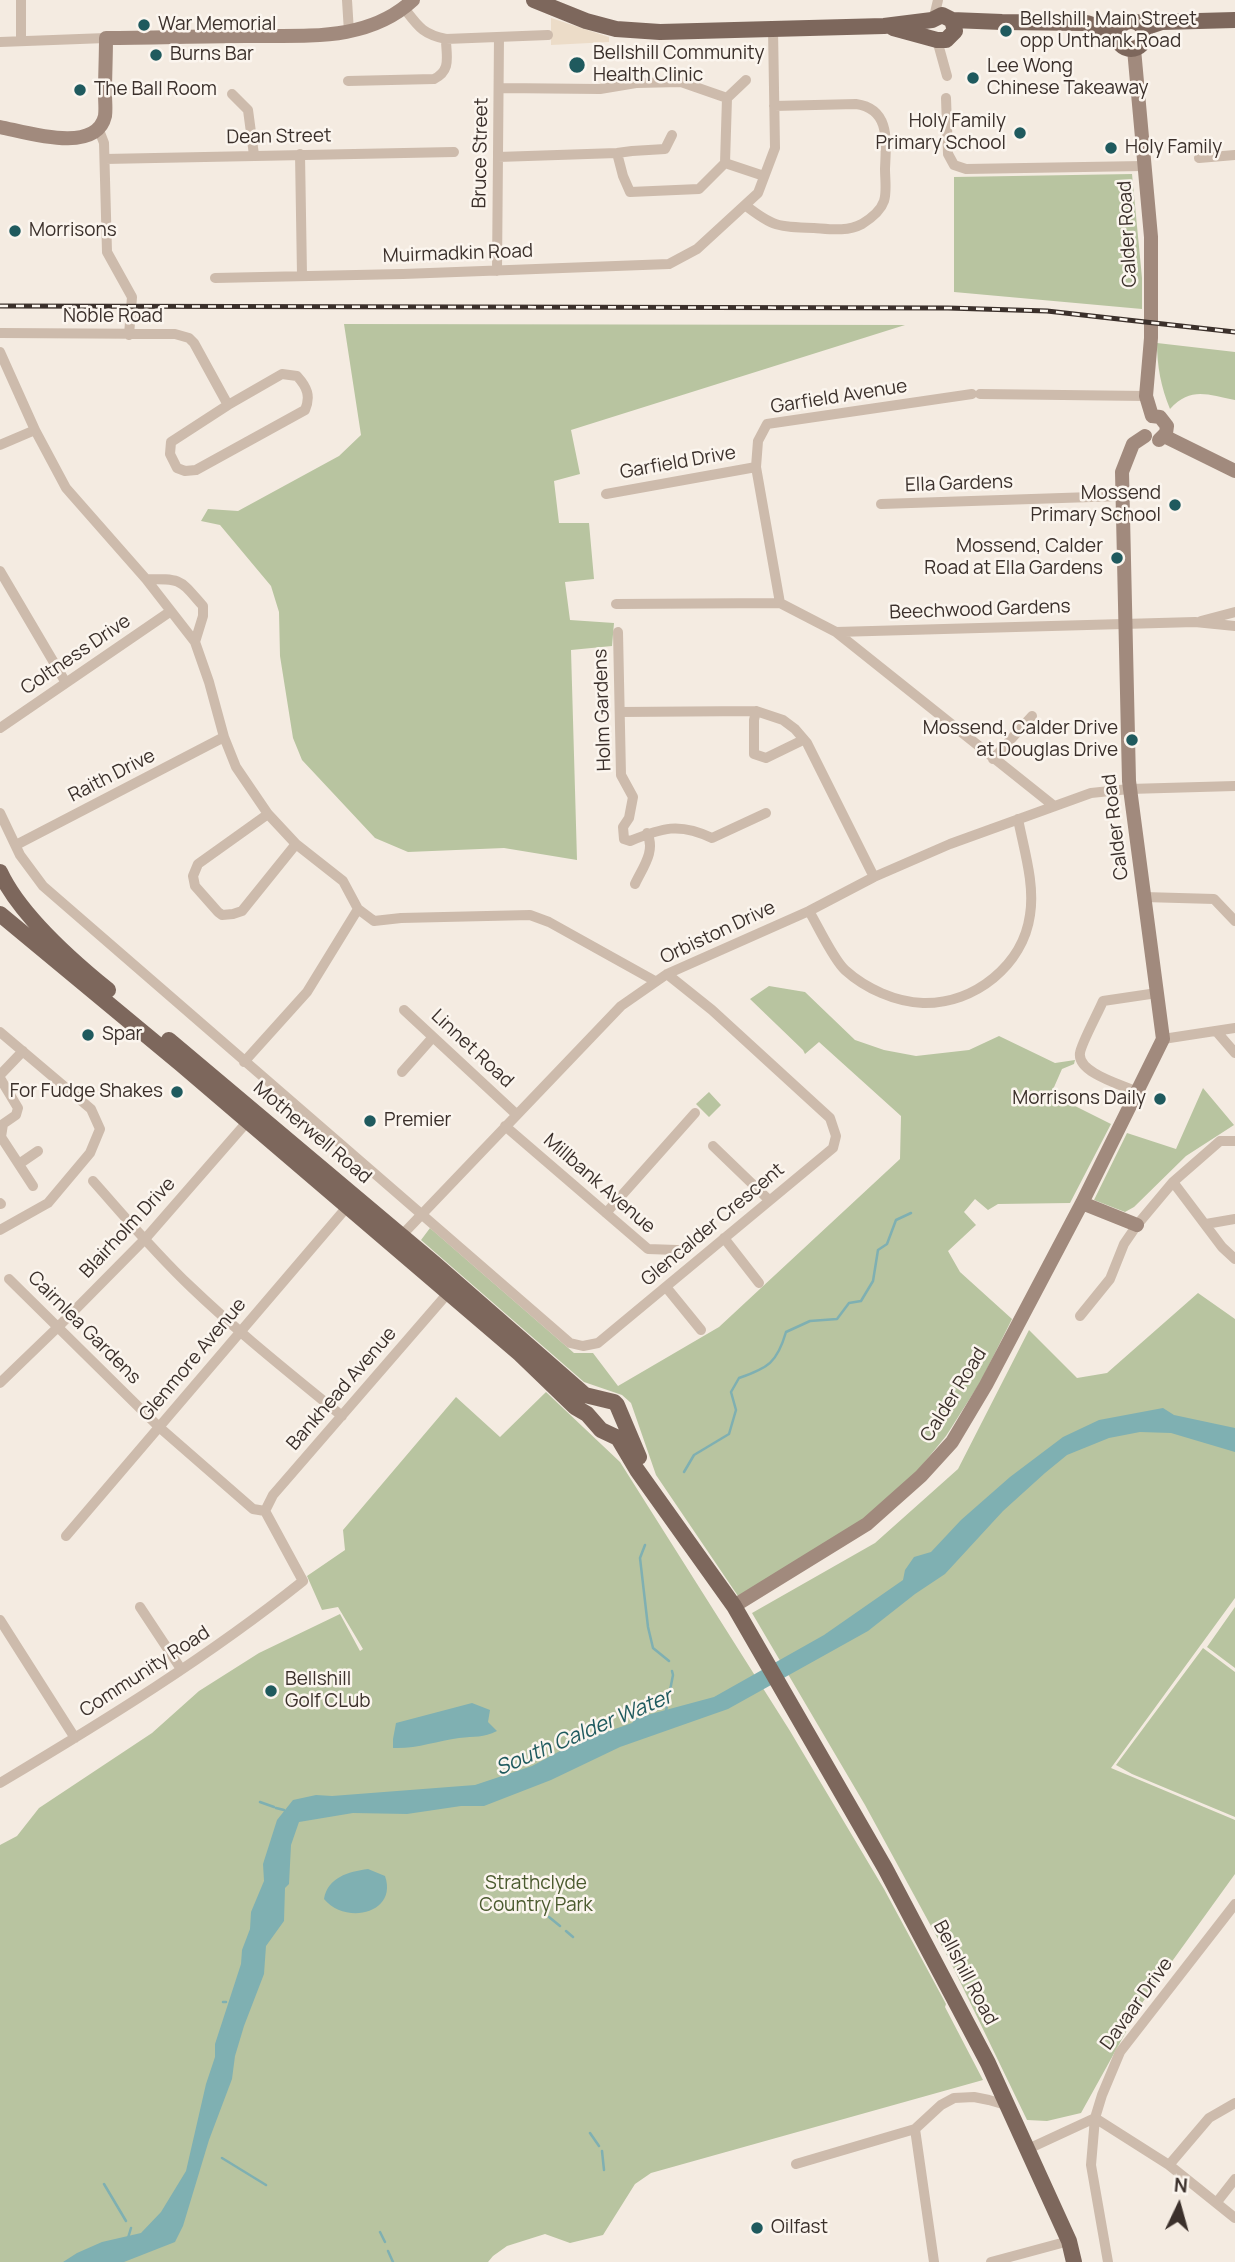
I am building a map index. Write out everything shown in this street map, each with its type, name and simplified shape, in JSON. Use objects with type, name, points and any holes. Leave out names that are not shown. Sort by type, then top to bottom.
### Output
[{"type":"main road","points":[[534,0],[586,21],[632,31],[884,26],[943,28],[1002,22],[1087,23],[1117,33]]},
{"type":"main road","points":[[1129,20],[1138,22],[1144,28],[1144,41],[1134,49],[1121,45],[1117,33],[1121,24],[1129,20]]},
{"type":"main road","points":[[1144,28],[1162,22],[1235,20]]},
{"type":"main road","name":"Motherwell Road","points":[[2,883],[36,924],[102,985],[402,1235],[585,1395],[603,1401]]},
{"type":"main road","name":"Motherwell Road","points":[[0,914],[520,1354],[575,1407],[591,1418]]},
{"type":"main road","points":[[622,1416],[614,1429],[607,1432],[595,1425],[591,1418],[595,1406],[603,1401],[614,1402],[621,1410],[646,1480]]},
{"type":"main road","name":"Bellshill Road","points":[[607,1432],[618,1438],[637,1470],[734,1606],[891,1879],[976,2041],[1028,2149],[1069,2241],[1074,2262]]},
{"type":"street","points":[[21,0],[21,40]]},
{"type":"street","points":[[347,0],[349,32]]},
{"type":"street","points":[[938,0],[946,71]]},
{"type":"street","points":[[943,28],[945,0]]},
{"type":"street","points":[[0,42],[323,36],[370,27],[388,19],[408,4],[421,30],[431,36],[446,39],[548,35]]},
{"type":"street","name":"Muirmadkin Road","points":[[215,278],[669,264],[697,248],[758,193],[775,148],[773,29]]},
{"type":"street","name":"Bruce Street","points":[[497,271],[499,37]]},
{"type":"street","points":[[0,127],[37,136],[56,137],[91,135],[99,130],[105,116],[106,38]]},
{"type":"street","points":[[348,81],[434,79],[447,68],[446,39]]},
{"type":"street","name":"Calder Road","points":[[1134,49],[1151,237],[1151,338],[1146,396],[1152,416]]},
{"type":"street","points":[[617,153],[629,192],[699,189],[724,163],[727,98],[746,80]]},
{"type":"street","points":[[499,88],[600,89],[636,83],[681,82],[727,98]]},
{"type":"street","points":[[232,94],[248,110],[254,155]]},
{"type":"street","points":[[946,98],[948,154],[954,165],[966,169],[1143,166]]},
{"type":"street","points":[[745,205],[776,226],[849,229],[868,220],[885,199],[885,129],[874,111],[856,104],[774,106]]},
{"type":"street","points":[[99,130],[104,143],[107,252],[117,275],[132,298],[129,335]]},
{"type":"street","points":[[498,157],[665,149],[672,135]]},
{"type":"street","name":"Dean Street","points":[[105,159],[454,152]]},
{"type":"street","points":[[300,154],[302,275]]},
{"type":"street","points":[[1199,158],[1235,155]]},
{"type":"street","points":[[724,163],[764,176]]},
{"type":"street","name":"Noble Road","points":[[0,334],[175,334],[189,338],[228,405]]},
{"type":"street","points":[[0,352],[35,430],[66,488],[146,579],[195,642],[236,767],[268,814],[296,844],[343,881],[358,909],[374,921],[530,915],[549,922],[655,981]]},
{"type":"street","points":[[282,374],[297,376],[304,384],[309,397],[305,410],[256,439],[196,470],[185,471],[177,468],[170,454],[171,442],[228,405],[282,374]]},
{"type":"street","name":"Garfield Avenue","points":[[780,603],[756,467],[758,441],[767,424],[976,394],[1146,396]]},
{"type":"street","points":[[1152,416],[1160,417],[1166,422],[1164,436],[1155,440],[1145,436],[1143,424],[1152,416]]},
{"type":"street","points":[[0,445],[35,430]]},
{"type":"street","name":"Calder Road","points":[[734,1606],[867,1524],[921,1476],[952,1442],[986,1385],[1082,1203],[1163,1039],[1129,789],[1124,624],[1122,472],[1133,444],[1145,436]]},
{"type":"street","points":[[1164,436],[1235,471]]},
{"type":"street","name":"Garfield Drive","points":[[606,494],[756,467]]},
{"type":"street","name":"Ella Gardens","points":[[881,504],[1122,496]]},
{"type":"street","points":[[0,571],[66,684]]},
{"type":"street","points":[[146,579],[174,579],[182,583],[203,606],[195,642]]},
{"type":"street","points":[[616,604],[780,603]]},
{"type":"street","name":"Beechwood Gardens","points":[[780,603],[836,632],[1054,806]]},
{"type":"street","name":"Coltness Drive","points":[[0,728],[171,611]]},
{"type":"street","points":[[1195,622],[1235,612]]},
{"type":"street","points":[[1195,622],[1235,626]]},
{"type":"street","name":"Beechwood Gardens","points":[[836,632],[1195,622]]},
{"type":"street","name":"Holm Gardens","points":[[618,632],[621,775],[632,797],[629,818],[623,827],[624,839],[630,841],[648,833],[679,827],[712,838],[766,813]]},
{"type":"street","points":[[620,712],[756,711],[783,720],[807,743],[874,877]]},
{"type":"street","points":[[756,711],[754,754],[766,758],[803,740]]},
{"type":"street","points":[[993,758],[1032,716]]},
{"type":"street","name":"Raith Drive","points":[[16,845],[224,737]]},
{"type":"street","name":"Orbiston Drive","points":[[402,1235],[621,1006],[667,974],[950,844],[1091,793],[1129,789],[1235,786]]},
{"type":"street","name":"Motherwell Road","points":[[0,813],[16,845],[43,887],[420,1215]]},
{"type":"street","points":[[268,814],[198,864],[195,869],[194,886],[218,912],[228,915],[242,911],[296,844]]},
{"type":"street","points":[[809,911],[843,968],[865,985],[883,994],[923,1003],[959,997],[994,978],[1021,948],[1030,916],[1031,898],[1018,819]]},
{"type":"street","points":[[635,884],[650,854],[652,842],[648,833]]},
{"type":"street","points":[[1144,897],[1214,900],[1235,921]]},
{"type":"street","points":[[244,1062],[307,992],[358,909]]},
{"type":"street","name":"Glencalder Crescent","points":[[420,1215],[570,1343],[583,1346],[598,1343],[833,1148],[836,1136],[830,1118],[712,1010],[667,974]]},
{"type":"street","points":[[1137,1092],[1090,1071],[1082,1063],[1080,1053],[1103,1002],[1157,993]]},
{"type":"street","name":"Linnet Road","points":[[404,1010],[516,1114]]},
{"type":"street","points":[[1163,1039],[1235,1028]]},
{"type":"street","points":[[1216,1031],[1235,1053]]},
{"type":"street","points":[[0,1032],[91,1109],[100,1129],[90,1153],[48,1203],[0,1230]]},
{"type":"street","points":[[402,1072],[433,1037]]},
{"type":"street","points":[[23,1051],[0,1076],[18,1108],[16,1115],[3,1124],[2,1137],[33,1186]]},
{"type":"street","points":[[606,1213],[695,1113]]},
{"type":"street","name":"Blairholm Drive","points":[[0,1383],[145,1239],[247,1122]]},
{"type":"street","name":"Millbank Avenue","points":[[505,1126],[648,1249],[677,1250]]},
{"type":"street","points":[[1080,1316],[1110,1279],[1124,1244],[1136,1225],[1173,1182],[1220,1141],[1235,1141]]},
{"type":"street","points":[[713,1146],[769,1200]]},
{"type":"street","points":[[19,1164],[38,1152]]},
{"type":"street","points":[[93,1181],[190,1286],[342,1416]]},
{"type":"street","points":[[1173,1182],[1222,1247],[1235,1259]]},
{"type":"street","points":[[1082,1203],[1136,1225]]},
{"type":"street","name":"Glenmore Avenue","points":[[66,1536],[347,1207]]},
{"type":"street","points":[[1206,1224],[1235,1219]]},
{"type":"street","points":[[724,1238],[759,1283]]},
{"type":"street","name":"Cairnlea Gardens","points":[[9,1279],[159,1427],[253,1509],[265,1511]]},
{"type":"street","points":[[666,1287],[701,1330]]},
{"type":"street","name":"Bankhead Avenue","points":[[265,1511],[273,1494],[448,1293]]},
{"type":"street","name":"Community Road","points":[[0,1783],[181,1669],[254,1620],[303,1581],[265,1511]]},
{"type":"street","points":[[140,1607],[181,1669]]},
{"type":"street","points":[[0,1620],[75,1738]]},
{"type":"street","name":"Davaar Drive","points":[[1108,2262],[1091,2165],[1095,2118],[1120,2052],[1235,1904]]},
{"type":"street","points":[[796,2164],[915,2129],[941,2105],[954,2098],[989,2099],[1006,2105]]},
{"type":"street","points":[[1169,2165],[1209,2118],[1235,2103]]},
{"type":"street","points":[[1028,2149],[1095,2118],[1169,2165],[1235,2218]]},
{"type":"street","points":[[915,2129],[934,2262]]},
{"type":"street","points":[[1217,2202],[1235,2179]]},
{"type":"street","points":[[991,2262],[1069,2241]]},
{"type":"green space","points":[[1132,174],[1142,278],[1142,309],[954,292],[954,177]]},
{"type":"green space","points":[[344,324],[905,325],[571,430],[580,474],[554,481],[559,523],[589,523],[594,579],[565,582],[570,620],[614,623],[612,646],[571,650],[577,860],[504,848],[408,852],[375,838],[302,760],[293,738],[280,656],[279,612],[271,586],[220,525],[201,521],[208,509],[238,511],[339,456],[361,435]]},
{"type":"green space","points":[[1157,343],[1235,352],[1235,400],[1200,394],[1185,397],[1170,409],[1160,376]]},
{"type":"green space","points":[[769,986],[805,992],[855,1040],[884,1050],[916,1056],[969,1050],[999,1036],[1055,1063],[1075,1060],[1074,1064],[1062,1069],[1051,1094],[1111,1124],[1070,1203],[998,1204],[988,1210],[975,1199],[964,1212],[976,1225],[948,1251],[960,1272],[1012,1319],[981,1381],[946,1436],[914,1475],[869,1516],[738,1596],[656,1475],[631,1403],[622,1395],[584,1382],[421,1240],[430,1228],[574,1353],[593,1353],[618,1386],[719,1327],[900,1159],[901,1116],[819,1042],[805,1054],[750,999]]},
{"type":"green space","points":[[1203,1088],[1234,1125],[1186,1156],[1134,1207],[1125,1212],[1094,1200],[1127,1133],[1176,1149]]},
{"type":"green space","points":[[709,1092],[721,1105],[709,1117],[696,1104]]},
{"type":"green space","points":[[1198,1293],[1235,1319],[1235,1598],[1111,1768],[1235,1820],[1235,1874],[1142,2003],[1081,2113],[1047,2121],[1027,2120],[950,1961],[865,1805],[752,1613],[875,1543],[958,1469],[1029,1330],[1077,1378],[1107,1373]]},
{"type":"green space","name":"Strathclyde Country Park","points":[[546,1392],[620,1462],[790,1731],[884,1889],[946,2004],[945,2007],[983,2080],[651,2173],[635,2184],[603,2235],[570,2243],[545,2234],[507,2246],[488,2262],[0,2262],[0,1845],[17,1836],[39,1808],[152,1733],[199,1691],[259,1653],[340,1614],[360,1651],[363,1649],[338,1607],[322,1610],[307,1576],[345,1550],[343,1530],[456,1397],[500,1437]]},
{"type":"green space","points":[[1235,1607],[1235,1668],[1207,1647]]},
{"type":"green space","points":[[1203,1648],[1235,1672],[1235,1817],[1116,1765]]},
{"type":"shaded area","points":[[551,18],[609,37],[609,42],[551,45]]},
{"type":"water","points":[[1163,1408],[1174,1415],[1235,1428],[1235,1452],[1171,1433],[1140,1432],[1109,1438],[1067,1455],[1003,1511],[945,1574],[868,1631],[728,1709],[620,1747],[551,1780],[484,1806],[461,1806],[407,1814],[353,1813],[299,1822],[291,1845],[284,1921],[266,1946],[264,1974],[244,2026],[235,2056],[232,2079],[209,2140],[183,2226],[175,2242],[124,2262],[63,2262],[102,2242],[141,2233],[161,2212],[186,2171],[215,2057],[215,2044],[241,1964],[242,1950],[250,1929],[251,1912],[264,1881],[263,1864],[277,1820],[293,1800],[316,1795],[475,1785],[532,1766],[575,1743],[632,1723],[636,1718],[714,1697],[824,1635],[903,1580],[905,1570],[914,1557],[931,1552],[961,1520],[1010,1477],[1063,1437],[1099,1420]]},
{"type":"water","points":[[472,1703],[490,1710],[488,1722],[497,1731],[483,1736],[393,1748],[396,1723]]},
{"type":"water","points":[[368,1869],[385,1876],[387,1889],[384,1899],[377,1907],[367,1912],[344,1912],[324,1899],[334,1881],[346,1874]]},
{"type":"waterway","points":[[684,1472],[694,1455],[729,1434],[736,1410],[731,1392],[739,1378],[770,1363],[779,1351],[786,1332],[810,1321],[837,1319],[849,1303],[861,1301],[873,1281],[878,1250],[887,1244],[896,1220],[911,1213]]},
{"type":"waterway","points":[[645,1545],[640,1558],[648,1627],[653,1648],[669,1661]]},
{"type":"waterway","name":"South Calder Water","points":[[666,1711],[672,1671]]},
{"type":"waterway","points":[[260,1802],[274,1807]]},
{"type":"waterway","points":[[276,1808],[284,1810]]},
{"type":"waterway","points":[[549,1917],[560,1926]]},
{"type":"waterway","points":[[566,1931],[573,1937]]},
{"type":"waterway","points":[[590,2133],[599,2146]]},
{"type":"waterway","points":[[602,2151],[604,2170]]},
{"type":"waterway","points":[[222,2158],[266,2185]]},
{"type":"waterway","points":[[104,2184],[126,2221]]},
{"type":"waterway","points":[[128,2238],[131,2228]]},
{"type":"waterway","points":[[380,2232],[385,2242]]},
{"type":"waterway","points":[[388,2251],[393,2262]]},
{"type":"railway","points":[[0,306],[948,308],[1047,311],[1235,332]]},
{"type":"place","name":"War Memorial","points":[[144,25]]},
{"type":"place","name":"Bellshill, Main Street opp Unthank Road","points":[[1006,31]]},
{"type":"place","name":"Burns Bar","points":[[156,55]]},
{"type":"place","name":"Bellshill Community Health Clinic","points":[[577,65]]},
{"type":"place","name":"Lee Wong Chinese Takeaway","points":[[973,78]]},
{"type":"place","name":"The Ball Room","points":[[80,90]]},
{"type":"place","name":"Holy Family Primary School","points":[[1020,133]]},
{"type":"place","name":"Holy Family","points":[[1111,148]]},
{"type":"place","name":"Morrisons","points":[[15,231]]},
{"type":"place","name":"Mossend Primary School","points":[[1175,505]]},
{"type":"place","name":"Mossend, Calder Road at Ella Gardens","points":[[1117,558]]},
{"type":"place","name":"Mossend, Calder Drive at Douglas Drive","points":[[1132,740]]},
{"type":"place","name":"Spar","points":[[88,1035]]},
{"type":"place","name":"For Fudge Shakes","points":[[177,1092]]},
{"type":"place","name":"Morrisons Daily","points":[[1160,1099]]},
{"type":"place","name":"Premier","points":[[370,1121]]},
{"type":"place","name":"Bellshill Golf CLub","points":[[271,1691]]},
{"type":"place","name":"Oilfast","points":[[757,2228]]}]
